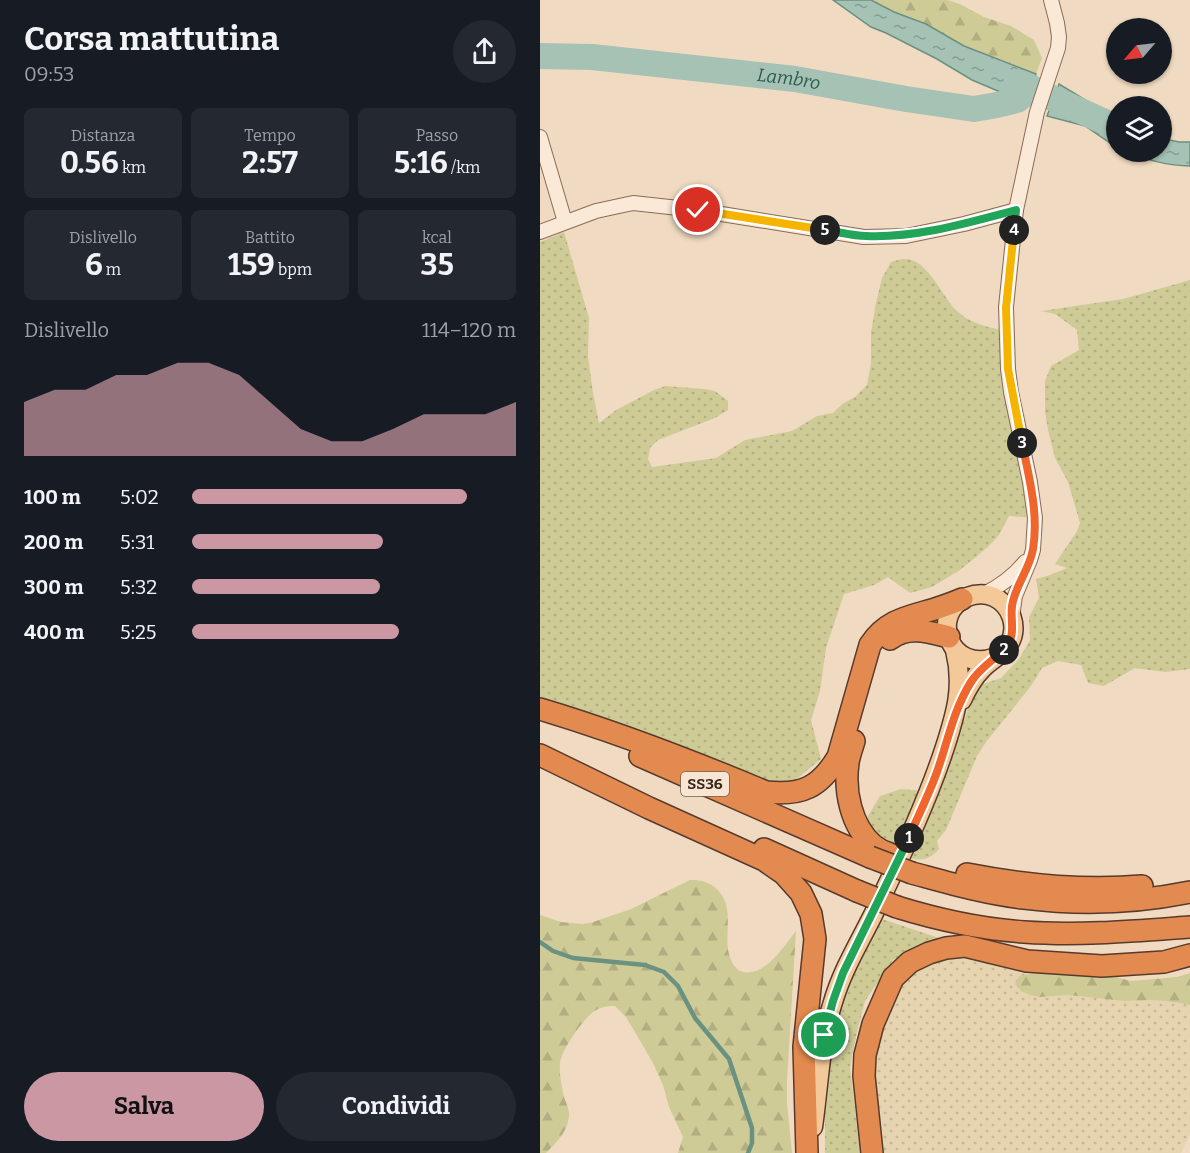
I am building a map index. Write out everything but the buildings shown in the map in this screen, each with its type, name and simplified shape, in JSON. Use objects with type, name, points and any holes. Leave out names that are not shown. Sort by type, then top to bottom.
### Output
[{"type":"highway","points":[[540,711],[585,722],[692,761],[766,792],[794,793],[822,779],[838,757],[870,645],[876,635],[897,620],[962,599]]},
{"type":"highway","points":[[880,855],[856,823],[847,793],[848,763],[877,658],[893,636],[904,632],[915,630],[929,632],[952,643]]},
{"type":"highway","name":"SS36","points":[[540,711],[880,855],[960,886],[1024,898],[1107,903],[1190,892]]},
{"type":"highway","name":"SS36","points":[[540,746],[857,891],[931,918],[1024,932],[1069,933],[1190,927]]},
{"type":"highway","points":[[540,755],[764,861],[784,874],[801,893],[812,914],[815,939],[804,1047],[809,1153]]},
{"type":"highway","points":[[915,868],[1052,887],[1126,887],[1190,880]]},
{"type":"highway","points":[[872,1153],[864,1076],[865,1055],[873,1023],[893,978],[910,962],[929,953],[964,946],[1027,961],[1102,966],[1164,962],[1190,955]]},
{"type":"main road","points":[[809,1153],[824,1035],[843,973],[903,851],[937,772],[956,713],[972,681],[984,667],[1004,651],[1013,635],[1014,626],[1008,609],[993,597],[984,594],[962,599],[949,616],[947,627],[959,665],[960,678],[956,713]]},
{"type":"main road","points":[[952,643],[962,655],[970,659],[988,660],[996,657]]},
{"type":"street","points":[[1012,617],[1015,596],[1033,550],[1035,518],[1030,482],[1011,392],[1006,308],[1016,210],[1037,112],[1058,48],[1059,37],[1051,0]]},
{"type":"street","points":[[540,137],[565,222]]},
{"type":"street","points":[[540,232],[596,211],[633,203],[720,213],[864,237],[906,236],[1016,210]]},
{"type":"street","points":[[984,594],[1018,570],[1033,550]]},
{"type":"shaded area","points":[[964,955],[1048,971],[1030,995],[1040,997],[1068,995],[1125,1001],[1154,1000],[1190,1005],[1190,1135],[1181,1153],[879,1153],[869,1075],[888,999],[912,971],[934,958]]},
{"type":"green space","points":[[871,0],[947,0],[984,17],[1011,26],[1034,40],[1042,58],[1036,74],[964,46],[926,24]]},
{"type":"green space","points":[[564,232],[589,318],[588,356],[599,423],[616,410],[666,386],[715,391],[728,401],[728,410],[715,418],[658,440],[650,448],[648,459],[652,467],[716,458],[745,440],[792,431],[817,416],[833,413],[842,404],[855,397],[867,385],[871,363],[871,332],[876,303],[882,278],[891,262],[913,260],[934,280],[961,315],[980,324],[1006,331],[1035,518],[1009,516],[999,535],[988,547],[960,570],[932,587],[910,593],[888,577],[874,585],[844,594],[826,648],[820,691],[811,720],[821,759],[794,781],[774,788],[569,713],[540,697],[540,242]]},
{"type":"green space","points":[[1190,280],[1190,669],[1165,672],[1135,668],[1104,686],[1088,683],[1081,665],[1058,661],[1042,668],[1031,686],[977,756],[946,830],[937,841],[939,849],[931,856],[922,859],[904,856],[870,833],[868,816],[880,796],[901,789],[935,792],[948,752],[980,685],[1001,678],[1019,659],[1030,640],[1029,617],[1039,598],[1036,579],[1067,568],[1055,564],[1080,523],[1068,482],[1055,458],[1045,412],[1045,381],[1051,366],[1079,350],[1077,330],[1055,314],[1041,311],[1123,299]]},
{"type":"green space","points":[[690,880],[712,885],[724,898],[728,915],[728,950],[733,964],[740,971],[751,972],[766,965],[780,952],[796,931],[787,1081],[792,1153],[678,1153],[683,1137],[669,1107],[663,1085],[652,1061],[626,1017],[615,1006],[604,1007],[593,1012],[578,1028],[564,1050],[560,1072],[569,1110],[568,1120],[558,1140],[546,1153],[540,1153],[540,915],[561,922],[590,923],[631,909]]},
{"type":"green space","points":[[879,918],[942,939],[909,951],[893,960],[865,1001],[850,1067],[860,1153],[825,1153],[825,1118],[831,1055],[841,1000]]},
{"type":"green space","points":[[1048,971],[1104,974],[1131,981],[1177,977],[1190,973],[1190,1005],[1154,1000],[1125,1001],[1068,995],[1040,997],[1021,991],[1015,984],[1019,976]]},
{"type":"water","points":[[833,0],[871,0],[926,24],[964,46],[1036,74],[1025,108],[1005,94],[972,80],[937,59],[871,27]]},
{"type":"water","points":[[1059,84],[1106,116],[1106,140],[1085,126],[1047,116]]},
{"type":"water","points":[[1172,140],[1190,142],[1190,166],[1160,162],[1172,162]]},
{"type":"waterway","name":"Lambro","points":[[540,56],[592,57],[795,79],[974,109],[1017,100],[1032,88]]},
{"type":"waterway","name":"Lambro","points":[[1017,82],[1106,122]]},
{"type":"waterway","points":[[540,942],[553,951],[573,958],[645,965],[664,972],[678,986],[695,1018],[729,1059],[752,1128],[752,1143],[748,1153]]},
{"type":"route","points":[[698,210],[864,237],[906,236],[1016,210],[1006,308],[1008,369],[1035,518],[1033,550],[1012,606],[1013,635],[1004,651],[984,667],[972,681],[956,713],[937,772],[903,851],[843,973],[824,1035]]}]
